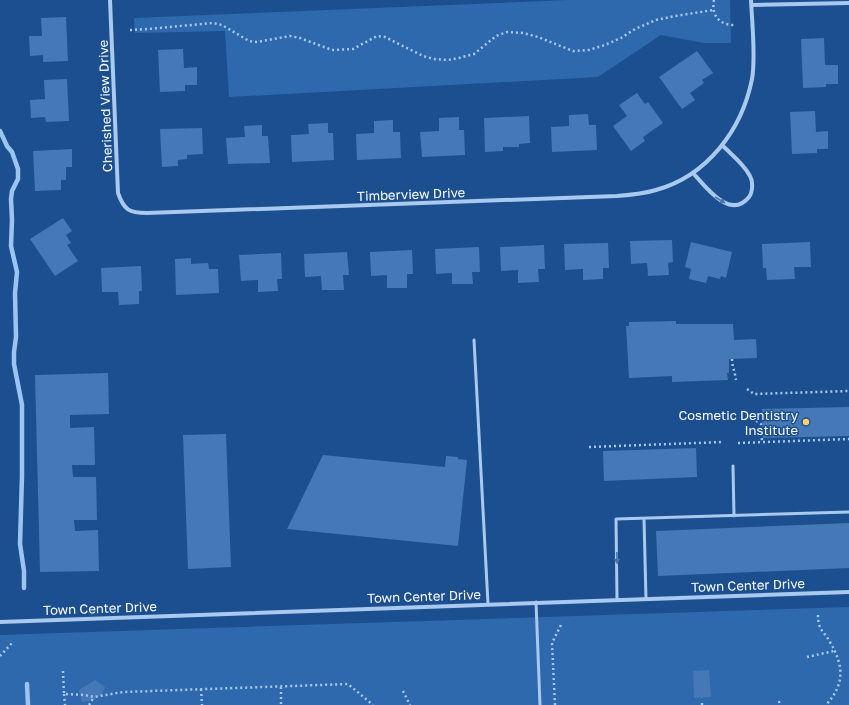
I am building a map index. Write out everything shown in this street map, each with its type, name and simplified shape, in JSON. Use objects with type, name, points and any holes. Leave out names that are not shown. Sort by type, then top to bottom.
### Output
[{"type":"street","name":"Cherished View Drive","points":[[110,0],[118,193],[126,209]]},
{"type":"street","name":"Timberview Drive","points":[[126,209],[136,213],[147,214],[617,196],[636,195],[674,184],[693,173],[706,163],[723,146],[742,113],[748,96],[752,77],[753,60],[751,0]]},
{"type":"street","points":[[752,5],[849,3]]},
{"type":"street","points":[[693,173],[716,199],[725,203],[736,205],[747,199],[750,196],[752,186],[751,178],[746,170],[723,146]]},
{"type":"street","name":"Town Center Drive","points":[[0,622],[849,592]]},
{"type":"lane","points":[[474,340],[488,604]]},
{"type":"lane","points":[[733,466],[734,516]]},
{"type":"lane","points":[[617,600],[616,519],[849,512]]},
{"type":"lane","points":[[644,519],[646,599]]},
{"type":"lane","points":[[536,602],[540,705]]},
{"type":"path","points":[[714,0],[714,10],[722,23],[734,25]]},
{"type":"path","points":[[130,30],[213,23],[222,25],[249,41],[256,42],[290,36],[300,38],[332,50],[353,49],[377,36],[385,37],[423,56],[434,59],[448,60],[474,54],[496,36],[507,32],[523,33],[538,37],[557,46],[573,50],[589,50],[615,40],[656,20],[714,10]]},
{"type":"path","points":[[732,359],[732,367],[735,372],[736,380]]},
{"type":"path","points":[[747,389],[754,394],[849,391]]},
{"type":"path","points":[[752,418],[761,424],[762,442]]},
{"type":"path","points":[[738,443],[849,439]]},
{"type":"path","points":[[589,447],[723,442]]},
{"type":"path","points":[[818,615],[819,629],[830,641],[840,665],[841,678],[836,691],[826,705]]},
{"type":"path","points":[[555,705],[552,643],[562,623]]},
{"type":"path","points":[[0,656],[12,643]]},
{"type":"path","points":[[807,657],[834,651]]},
{"type":"path","points":[[63,671],[65,705]]},
{"type":"path","points":[[64,694],[94,697],[123,692],[348,684],[373,705]]},
{"type":"path","points":[[281,687],[281,705]]},
{"type":"path","points":[[201,689],[202,705]]},
{"type":"path","points":[[403,691],[410,705]]},
{"type":"path","points":[[89,705],[94,697]]},
{"type":"path","points":[[779,701],[780,705]]},
{"type":"shaded area","points":[[569,0],[730,0],[731,43],[704,43],[661,35],[598,77],[229,97],[225,31],[135,33],[134,18]]},
{"type":"shaded area","points":[[849,607],[849,705],[0,705],[0,635]]},
{"type":"building","points":[[66,17],[68,61],[43,62],[43,55],[30,56],[29,36],[42,36],[41,18]]},
{"type":"building","points":[[824,38],[825,65],[838,65],[838,84],[826,84],[826,87],[803,88],[801,39]]},
{"type":"building","points":[[183,49],[184,68],[197,67],[197,85],[185,85],[185,91],[160,92],[158,50]]},
{"type":"building","points":[[697,51],[713,73],[702,80],[704,83],[690,93],[695,100],[682,109],[659,77]]},
{"type":"building","points":[[67,79],[69,121],[46,122],[45,117],[31,118],[30,100],[45,99],[44,80]]},
{"type":"building","points":[[637,93],[645,104],[648,102],[663,123],[643,137],[645,141],[631,151],[613,126],[627,116],[619,105]]},
{"type":"building","points":[[815,111],[816,132],[828,131],[828,149],[817,149],[817,153],[792,154],[790,112]]},
{"type":"building","points":[[588,114],[589,125],[596,125],[597,150],[552,152],[551,127],[569,126],[569,115]]},
{"type":"building","points":[[529,116],[530,143],[519,144],[519,147],[503,147],[503,151],[485,152],[484,118]]},
{"type":"building","points":[[459,117],[459,130],[464,130],[465,155],[422,157],[420,132],[439,131],[439,118]]},
{"type":"building","points":[[393,120],[393,132],[400,132],[401,158],[357,160],[356,134],[374,133],[374,121]]},
{"type":"building","points":[[328,123],[328,133],[333,133],[334,160],[292,162],[291,135],[309,134],[308,124]]},
{"type":"building","points":[[262,125],[262,136],[268,136],[270,163],[228,164],[226,138],[245,137],[244,126]]},
{"type":"building","points":[[202,128],[203,154],[187,155],[187,159],[178,160],[178,166],[162,167],[160,129]]},
{"type":"building","points":[[72,149],[72,167],[66,167],[66,180],[61,180],[61,190],[35,191],[33,151]]},
{"type":"building","points":[[63,218],[72,231],[66,235],[71,243],[67,245],[78,261],[55,276],[30,239]]},
{"type":"building","points":[[672,240],[673,262],[668,263],[669,275],[648,276],[647,263],[631,264],[630,241]]},
{"type":"building","points":[[691,242],[732,252],[726,278],[721,276],[720,279],[708,276],[706,283],[689,279],[691,269],[685,267]]},
{"type":"building","points":[[810,242],[811,267],[794,267],[795,279],[767,280],[766,268],[763,268],[762,244]]},
{"type":"building","points":[[608,243],[609,268],[603,268],[603,279],[583,280],[583,269],[565,270],[564,244]]},
{"type":"building","points":[[544,245],[545,269],[538,269],[539,282],[518,283],[518,270],[501,271],[500,247]]},
{"type":"building","points":[[479,247],[480,272],[472,272],[473,284],[452,284],[452,273],[436,274],[435,249]]},
{"type":"building","points":[[412,250],[413,274],[407,274],[407,288],[387,288],[387,275],[371,276],[370,252]]},
{"type":"building","points":[[347,252],[349,275],[343,275],[344,290],[322,290],[321,276],[305,277],[304,254]]},
{"type":"building","points":[[281,253],[282,279],[277,279],[278,291],[258,292],[258,280],[241,281],[239,255]]},
{"type":"building","points":[[191,258],[191,264],[208,263],[209,269],[218,269],[219,293],[176,295],[175,259]]},
{"type":"building","points":[[141,266],[142,291],[139,291],[139,304],[119,305],[118,292],[102,292],[101,268]]},
{"type":"building","points":[[676,321],[676,324],[733,324],[734,340],[756,339],[757,358],[729,359],[729,373],[727,373],[728,380],[672,382],[672,376],[629,378],[626,326],[629,326],[629,322]]},
{"type":"building","points":[[108,373],[109,414],[70,415],[70,428],[94,427],[95,465],[72,465],[73,477],[96,477],[97,520],[74,520],[75,531],[98,530],[99,571],[40,572],[35,375]]},
{"type":"building","name":"Cosmetic Dentistry Institute","points":[[849,407],[849,436],[763,438],[762,409]]},
{"type":"building","points":[[226,434],[231,567],[188,569],[183,435]]},
{"type":"building","points":[[696,448],[697,477],[604,481],[603,451]]},
{"type":"building","points":[[323,455],[445,467],[446,456],[458,457],[458,459],[467,460],[458,546],[287,529]]},
{"type":"building","points":[[849,523],[849,568],[658,576],[656,531]]},
{"type":"building","points":[[709,670],[711,697],[694,698],[693,671]]},
{"type":"building","points":[[95,680],[105,687],[102,694],[94,700],[82,702],[79,690]]},
{"type":"waterway","points":[[0,131],[7,146],[12,152],[18,169],[18,179],[12,191],[11,199],[11,246],[17,272],[15,293],[16,337],[14,364],[22,405],[20,544],[24,571],[24,588]]},
{"type":"waterway","points":[[27,684],[28,705]]},
{"type":"place","name":"Cosmetic Dentistry Institute","points":[[806,422]]}]
